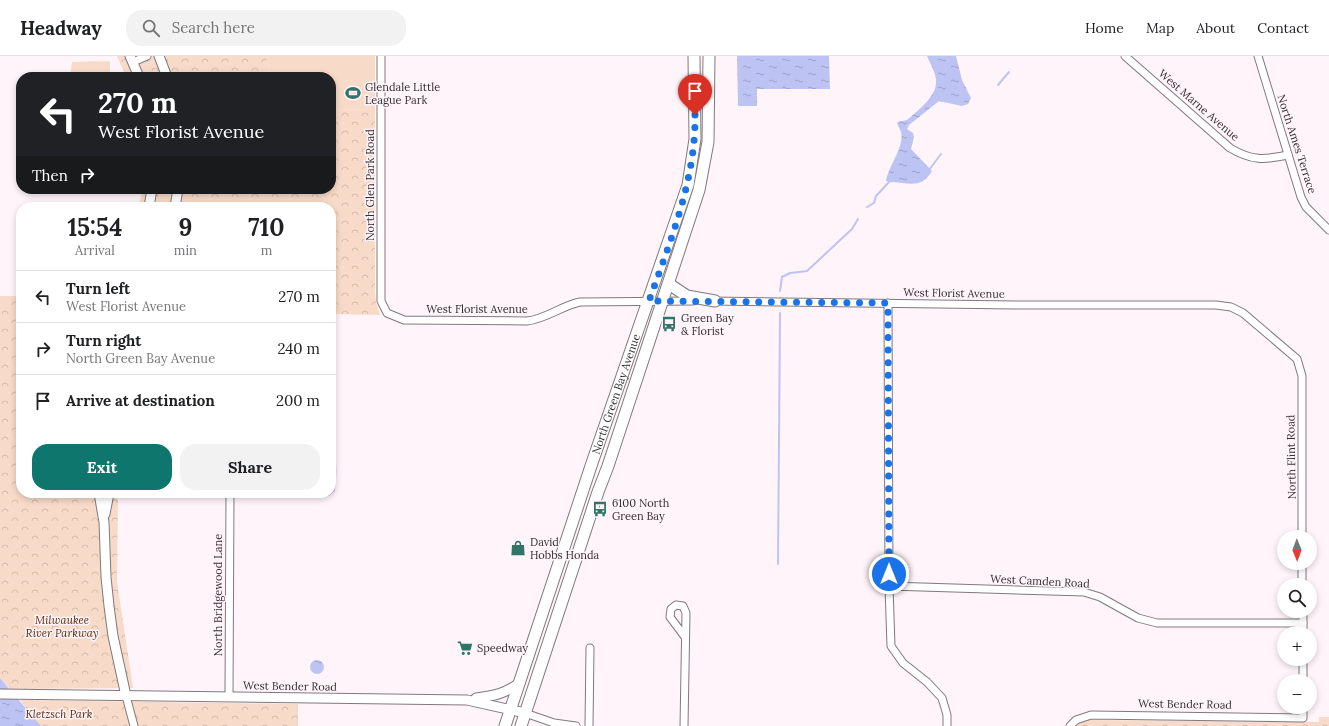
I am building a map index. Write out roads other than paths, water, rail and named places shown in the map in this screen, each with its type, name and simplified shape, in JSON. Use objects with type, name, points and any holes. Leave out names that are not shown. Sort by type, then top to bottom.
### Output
[{"type":"main road","name":"North Green Bay Avenue","points":[[505,726],[626,362],[649,301],[688,185],[696,138],[694,56]]},
{"type":"main road","name":"North Green Bay Avenue","points":[[521,726],[598,492],[664,301],[699,190],[708,142],[709,56]]},
{"type":"main road","points":[[669,284],[687,296],[715,301]]},
{"type":"main road","points":[[626,362],[642,367]]},
{"type":"main road","points":[[622,376],[637,380]]},
{"type":"street","points":[[137,72],[132,59],[147,56]]},
{"type":"street","points":[[159,56],[165,72]]},
{"type":"street","name":"North Glen Park Road","points":[[381,56],[381,301],[387,313]]},
{"type":"street","name":"West Marne Avenue","points":[[1126,56],[1230,148],[1245,156],[1257,159],[1288,155]]},
{"type":"street","name":"North Ames Terrace","points":[[1258,56],[1288,155],[1306,207],[1329,230]]},
{"type":"street","name":"West Florist Avenue","points":[[387,313],[404,320],[527,321],[538,319],[566,305],[580,302],[649,301],[1223,305],[1243,313],[1297,359],[1302,376]]},
{"type":"street","points":[[888,303],[889,586],[891,646],[903,663],[927,682],[942,698],[947,715],[947,726]]},
{"type":"street","name":"North Flint Road","points":[[1302,376],[1302,530]]},
{"type":"street","points":[[100,498],[104,522],[106,577],[113,636],[134,726]]},
{"type":"street","points":[[104,522],[108,498]]},
{"type":"street","name":"North Bridgewood Lane","points":[[229,697],[230,498]]},
{"type":"street","name":"West Camden Road","points":[[889,586],[1084,592],[1100,596],[1138,618],[1156,623],[1302,623]]},
{"type":"street","points":[[1302,618],[1302,626]]},
{"type":"street","points":[[684,726],[685,637]]},
{"type":"street","points":[[590,648],[590,726]]},
{"type":"street","points":[[467,700],[499,695],[510,690],[519,683]]},
{"type":"street","name":"West Bender Road","points":[[0,694],[467,700],[510,709],[554,723],[576,726]]},
{"type":"street","name":"West Bender Road","points":[[1070,726],[1076,720],[1091,715],[1303,718],[1303,714]]},
{"type":"water","points":[[737,56],[829,56],[830,89],[757,89],[757,106],[738,106]]},
{"type":"water","points":[[927,56],[956,56],[962,80],[971,98],[968,104],[962,106],[939,101],[909,125],[907,129],[913,133],[914,137],[911,149],[932,171],[928,177],[919,183],[908,184],[889,182],[886,181],[887,175],[899,150],[902,138],[897,123],[907,120],[917,112],[930,98],[935,88],[935,76]]},
{"type":"water","points":[[314,660],[320,660],[324,664],[324,670],[320,674],[314,674],[310,670],[310,664]]},
{"type":"water","points":[[0,678],[41,726],[0,726]]},
{"type":"waterway","points":[[998,85],[1009,72]]},
{"type":"waterway","points":[[929,170],[941,154]]},
{"type":"waterway","points":[[867,207],[874,203],[876,196],[890,181]]},
{"type":"waterway","points":[[780,291],[782,277],[790,273],[807,271],[852,229],[858,219]]},
{"type":"waterway","points":[[778,564],[780,313]]},
{"type":"place","name":"Glendale Little League Park","points":[[353,93]]},
{"type":"place","name":"Green Bay & Florist","points":[[669,324]]},
{"type":"place","name":"6100 North Green Bay","points":[[600,509]]},
{"type":"place","name":"David Hobbs Honda","points":[[518,548]]},
{"type":"place","name":"Speedway","points":[[465,648]]},
{"type":"park label","name":"Milwaukee River Parkway","points":[[62,626]]},
{"type":"park label","name":"Kletzsch Park","points":[[59,714]]}]
